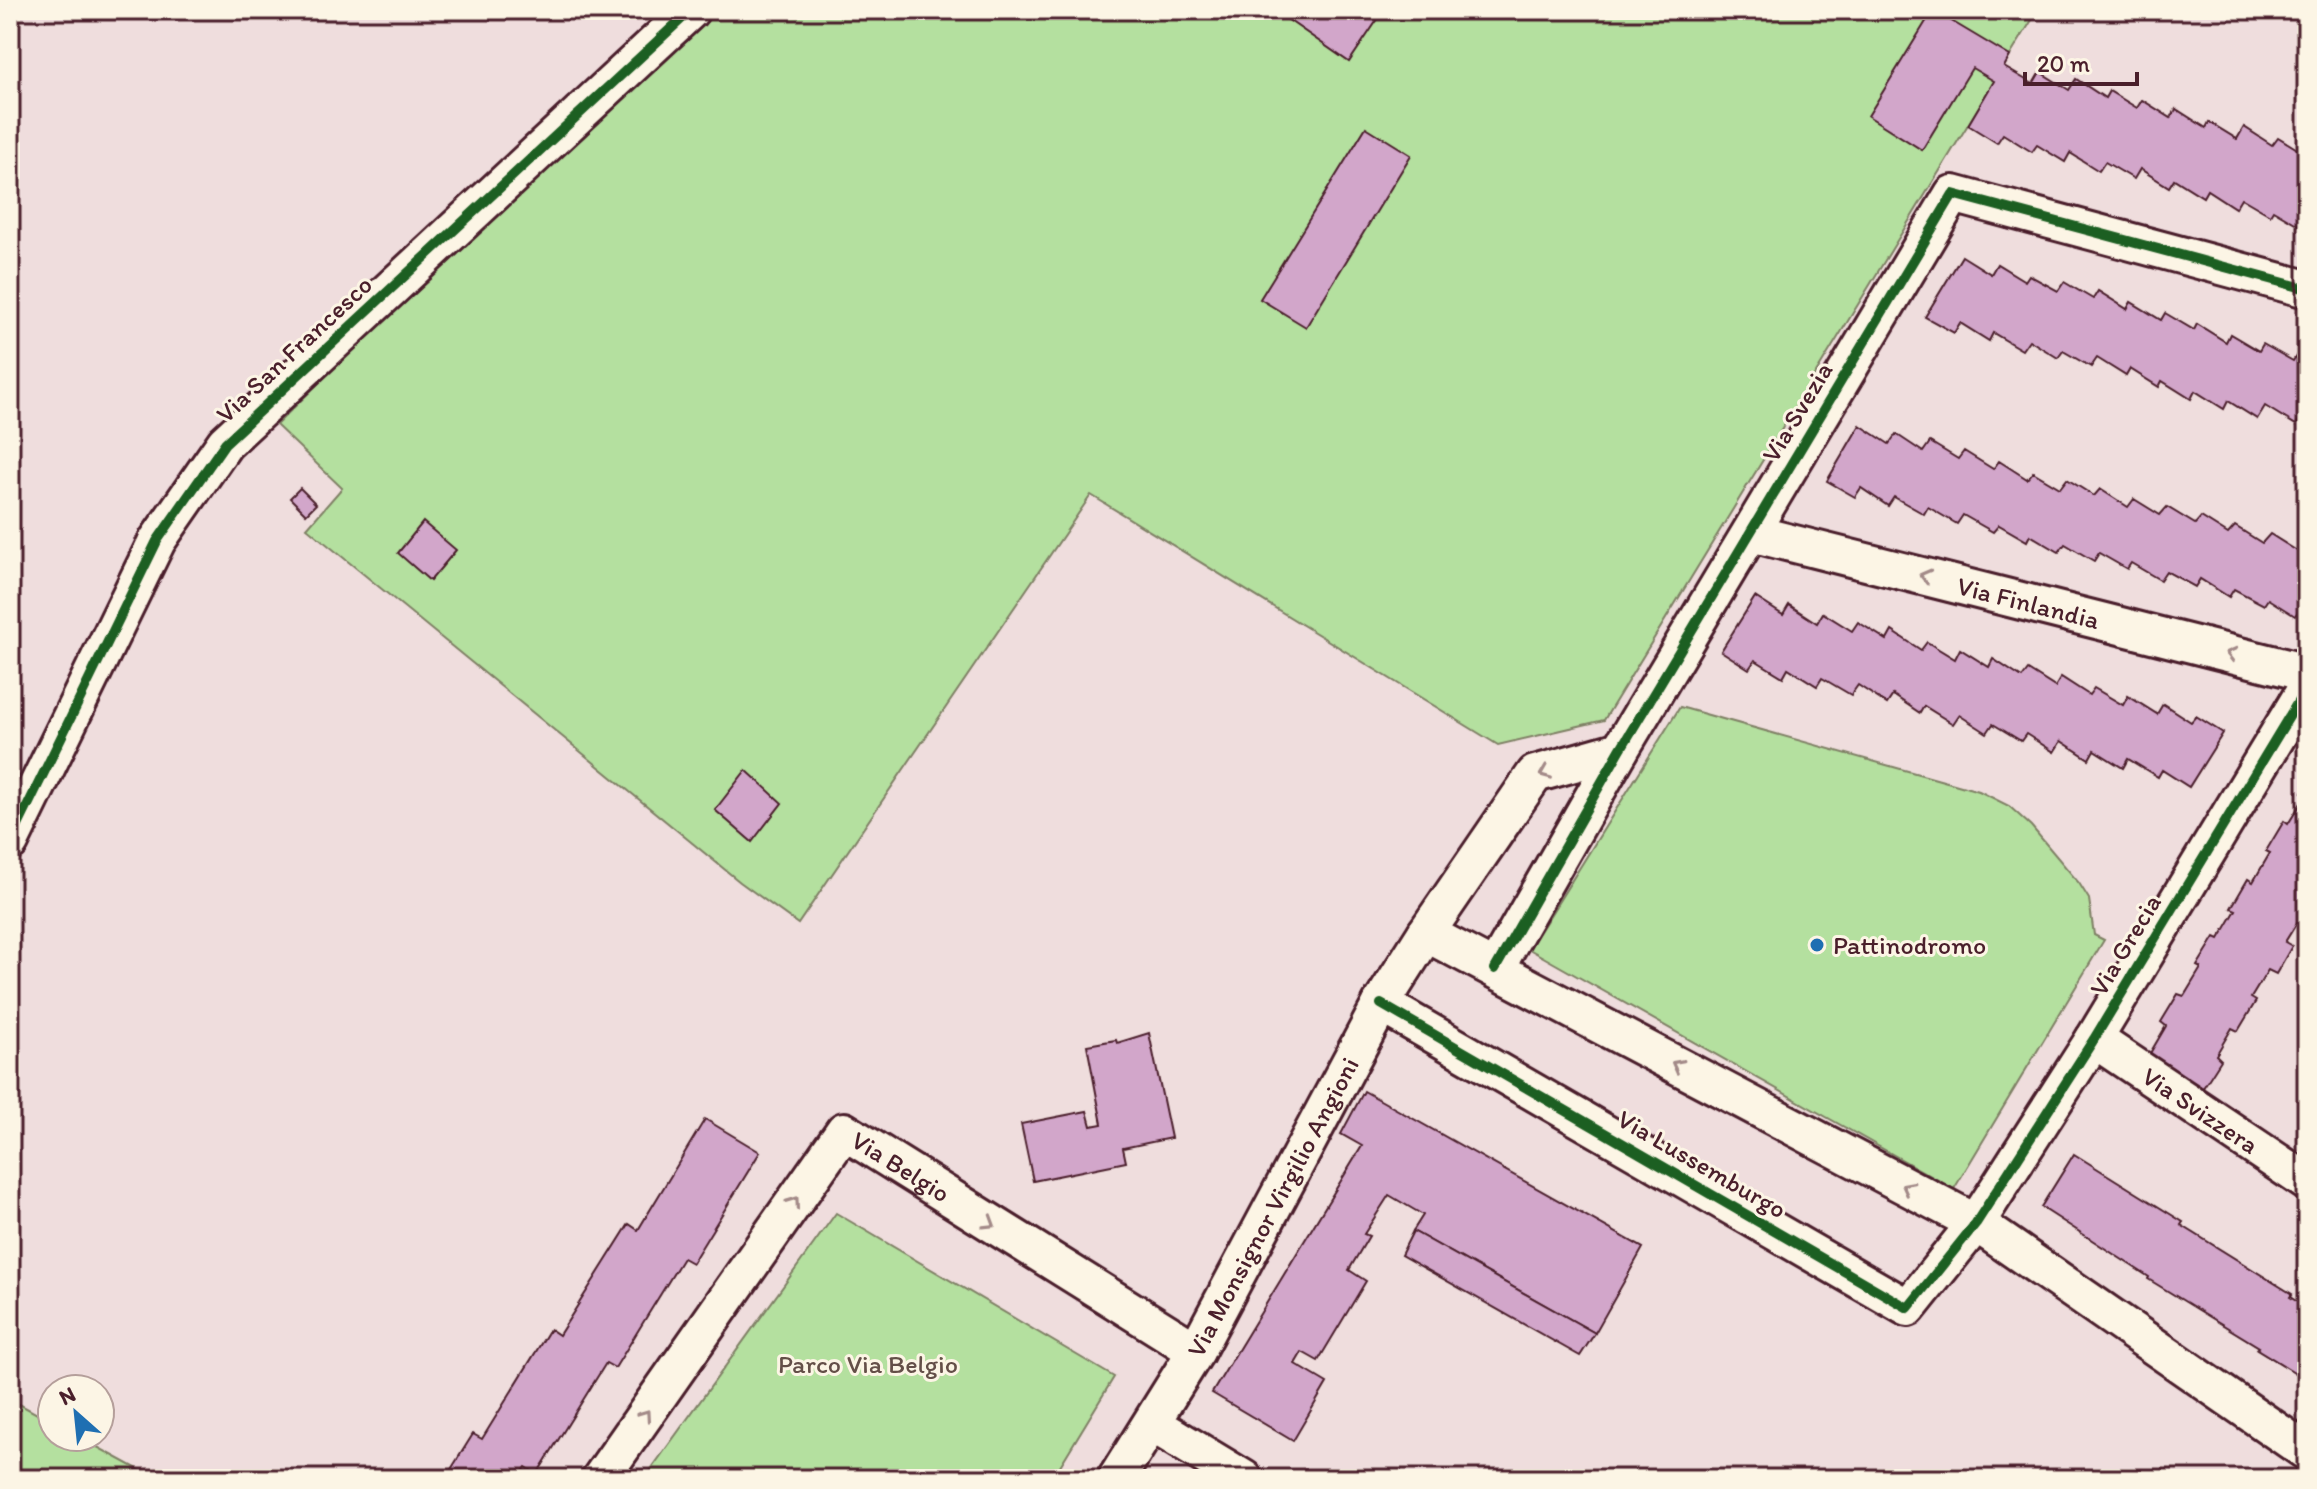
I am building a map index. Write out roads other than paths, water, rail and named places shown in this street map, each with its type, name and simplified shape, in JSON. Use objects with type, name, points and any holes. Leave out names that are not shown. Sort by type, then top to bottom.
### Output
[{"type":"street","name":"Via San Francesco","points":[[10,842],[157,541],[225,443],[691,10]]},
{"type":"street","name":"Via Svezia","points":[[1495,969],[1620,750],[1953,194],[2307,289]]},
{"type":"street","name":"Via Finlandia","points":[[1751,533],[2307,673]]},
{"type":"street","name":"Via Grecia","points":[[1976,1223],[2094,1039],[2307,687]]},
{"type":"street","points":[[1620,750],[1535,774],[1426,933],[1976,1223],[2307,1452]]},
{"type":"street","name":"Via Monsignor Virgilio Angioni","points":[[1116,1479],[1196,1351],[1381,1004],[1426,933]]},
{"type":"street","name":"Via Lussemburgo","points":[[1381,1004],[1908,1308],[1976,1223]]},
{"type":"street","name":"Via Svizzera","points":[[2094,1039],[2307,1182]]},
{"type":"street","name":"Via Belgio","points":[[600,1479],[844,1131],[1196,1351]]},
{"type":"street","points":[[1153,1424],[1244,1479]]},
{"type":"place","name":"Pattinodromo","points":[[1817,945]]},
{"type":"park label","name":"Parco Via Belgio","points":[[868,1364]]}]
